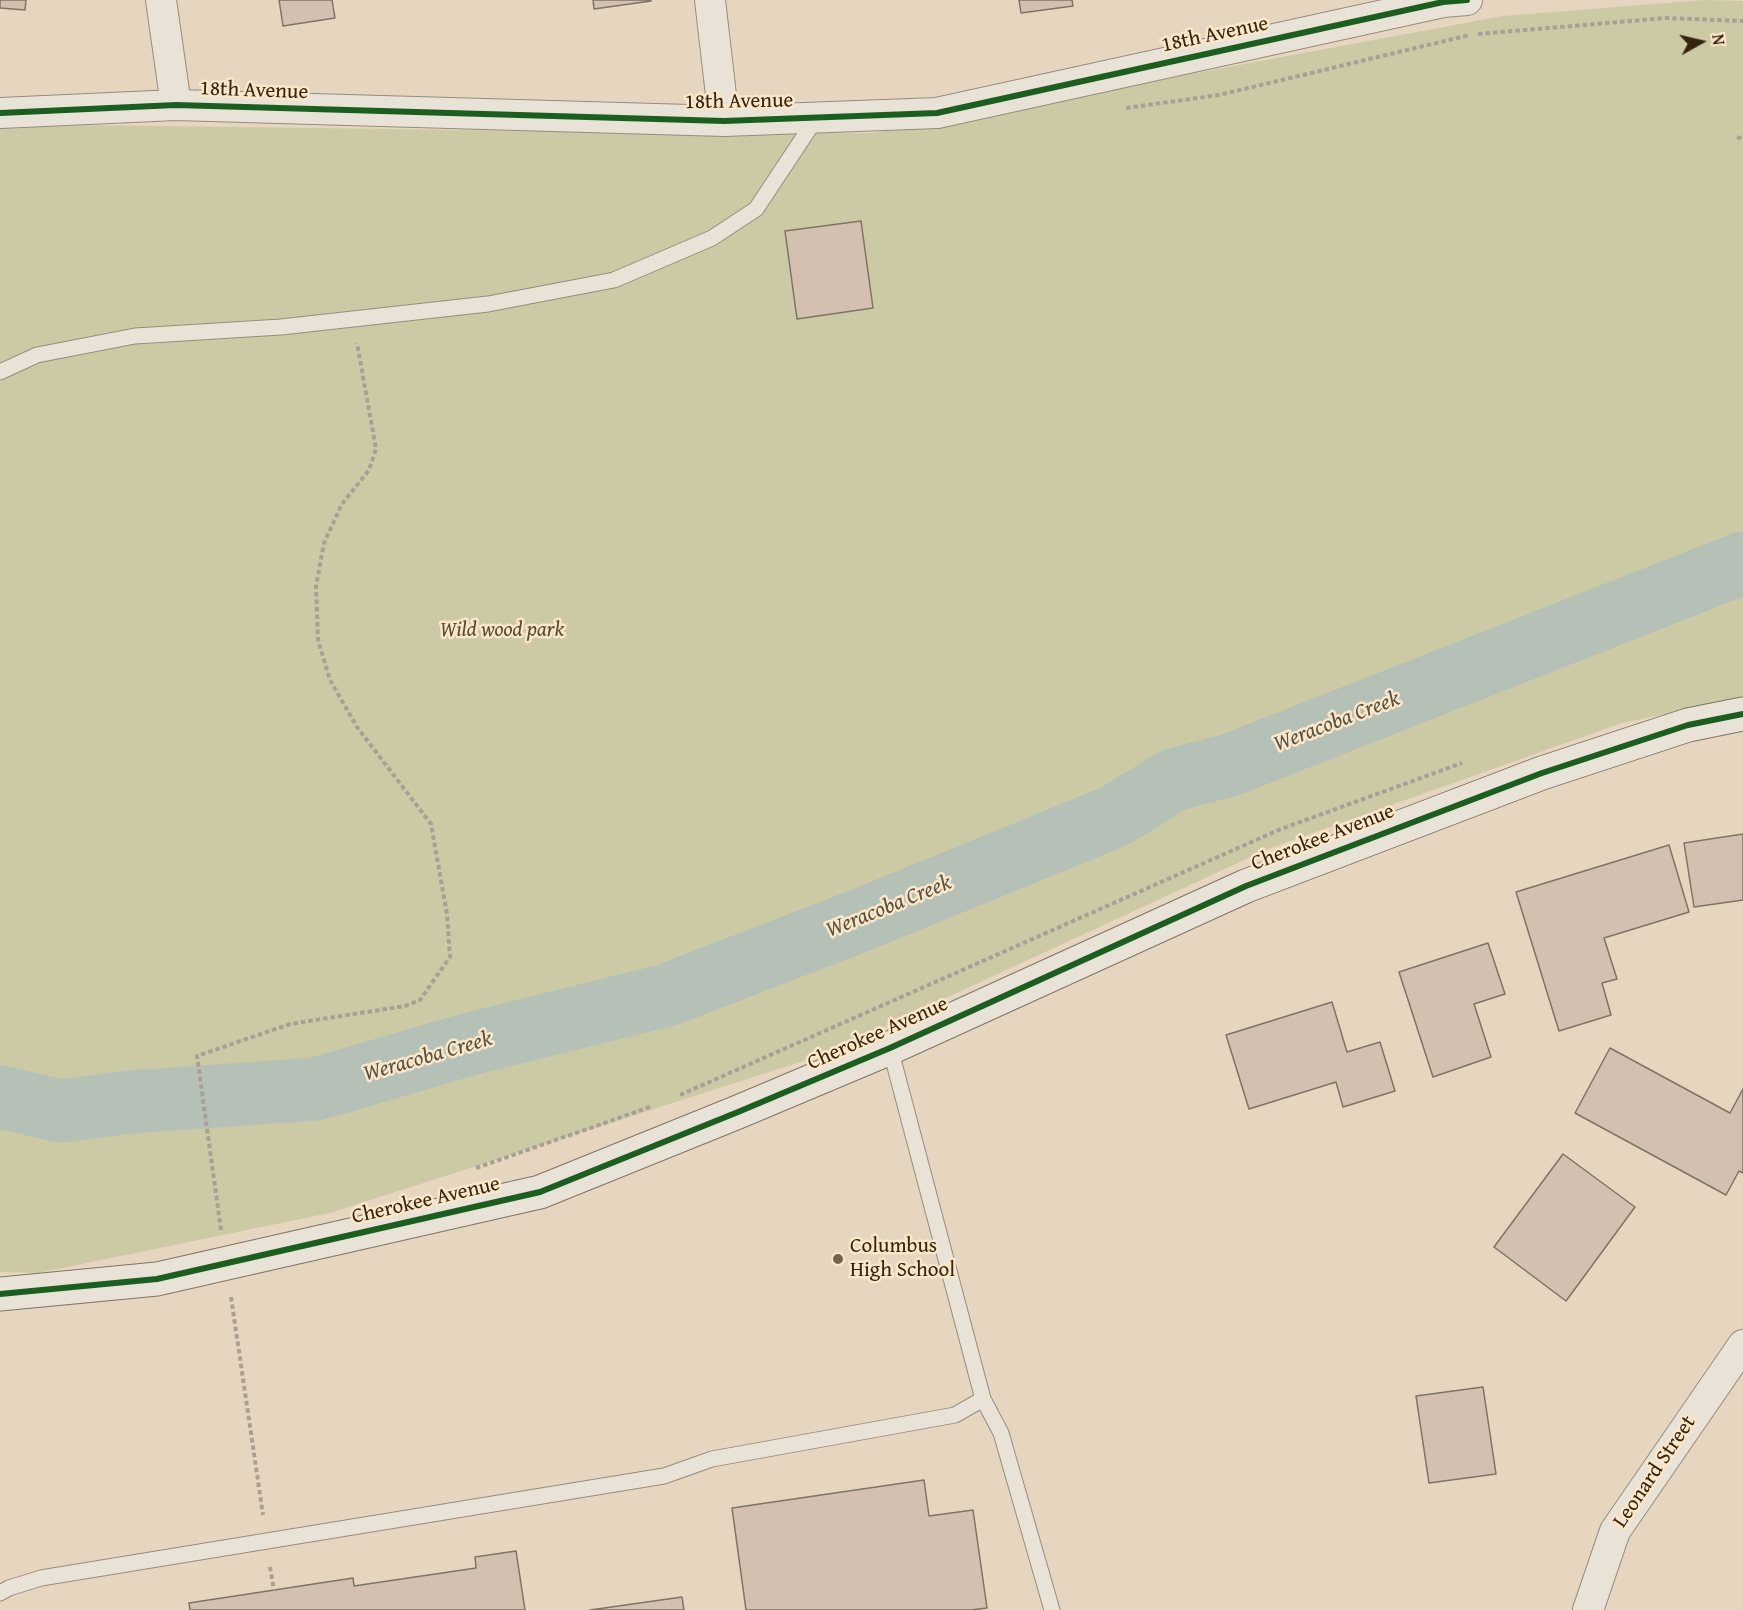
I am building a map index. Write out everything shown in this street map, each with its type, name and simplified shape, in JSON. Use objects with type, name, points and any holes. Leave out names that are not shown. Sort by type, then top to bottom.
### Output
[{"type":"street","points":[[161,0],[176,105]]},
{"type":"street","points":[[710,0],[724,121]]},
{"type":"street","name":"18th Avenue","points":[[0,113],[176,105],[724,121],[937,113],[1443,2],[1467,0]]},
{"type":"street","name":"Cherokee Avenue","points":[[0,1294],[157,1279],[540,1192],[890,1048],[1246,886],[1542,773],[1688,725],[1743,714]]},
{"type":"street","name":"Leonard Street","points":[[1588,1610],[1615,1532],[1743,1345]]},
{"type":"lane","points":[[0,372],[37,355],[135,336],[281,327],[488,304],[614,280],[712,238],[756,209],[817,117]]},
{"type":"lane","points":[[890,1048],[983,1400],[1001,1433],[1052,1610]]},
{"type":"lane","points":[[0,1593],[41,1578],[664,1476],[712,1459],[956,1415],[983,1400]]},
{"type":"path","points":[[1737,138],[1743,139]]},
{"type":"path","points":[[206,1122],[197,1056],[290,1024],[405,1006],[420,1000],[450,957],[447,914],[431,824],[357,727],[330,680],[318,640],[316,586],[324,543],[342,504],[369,470],[376,449],[352,319]]},
{"type":"path","points":[[674,1098],[1281,829],[1471,760]]},
{"type":"path","points":[[476,1168],[652,1106]]},
{"type":"path","points":[[236,1334],[258,1480]]},
{"type":"path","points":[[271,1571],[274,1590]]},
{"type":"green space","name":"Wild wood park","points":[[1705,0],[1743,1],[1743,698],[1622,723],[1268,849],[825,1054],[330,1213],[38,1273],[0,1272],[0,109],[84,125],[873,133],[1503,16]]},
{"type":"building","points":[[0,0],[26,0],[25,10],[0,8]]},
{"type":"building","points":[[279,0],[332,0],[335,18],[283,26]]},
{"type":"building","points":[[593,0],[651,0],[651,1],[594,9]]},
{"type":"building","points":[[1019,0],[1072,0],[1073,6],[1021,13]]},
{"type":"building","points":[[861,221],[873,308],[797,319],[785,231]]},
{"type":"building","points":[[1743,834],[1743,900],[1694,907],[1684,843]]},
{"type":"building","points":[[1669,845],[1689,912],[1604,938],[1617,979],[1602,983],[1611,1015],[1559,1031],[1516,892]]},
{"type":"building","points":[[1488,943],[1505,994],[1474,1004],[1491,1057],[1433,1077],[1399,972]]},
{"type":"building","points":[[1332,1002],[1347,1052],[1380,1042],[1395,1091],[1343,1107],[1336,1082],[1249,1109],[1226,1035]]},
{"type":"building","points":[[1610,1048],[1730,1113],[1743,1089],[1743,1173],[1739,1171],[1726,1195],[1575,1113]]},
{"type":"building","points":[[1563,1154],[1635,1207],[1566,1301],[1494,1247]]},
{"type":"building","points":[[1483,1387],[1496,1474],[1429,1483],[1416,1396]]},
{"type":"building","points":[[924,1480],[929,1516],[973,1510],[987,1608],[971,1610],[746,1610],[732,1508]]},
{"type":"building","points":[[516,1551],[525,1610],[190,1610],[189,1603],[353,1578],[354,1586],[476,1568],[475,1557]]},
{"type":"building","points":[[682,1597],[684,1610],[590,1610]]},
{"type":"waterway","name":"Weracoba Creek","points":[[0,1097],[61,1111],[131,1102],[316,1089],[470,1044],[667,995],[866,918],[1115,816],[1173,780],[1230,765],[1743,563]]},
{"type":"cycle path","points":[[0,113],[176,105],[724,121],[937,113],[1443,2],[1467,0]]},
{"type":"cycle path","points":[[0,1294],[157,1279],[540,1192],[890,1048],[1246,886],[1542,773],[1688,725],[1743,714]]},
{"type":"place","name":"Columbus High School","points":[[838,1259]]}]
